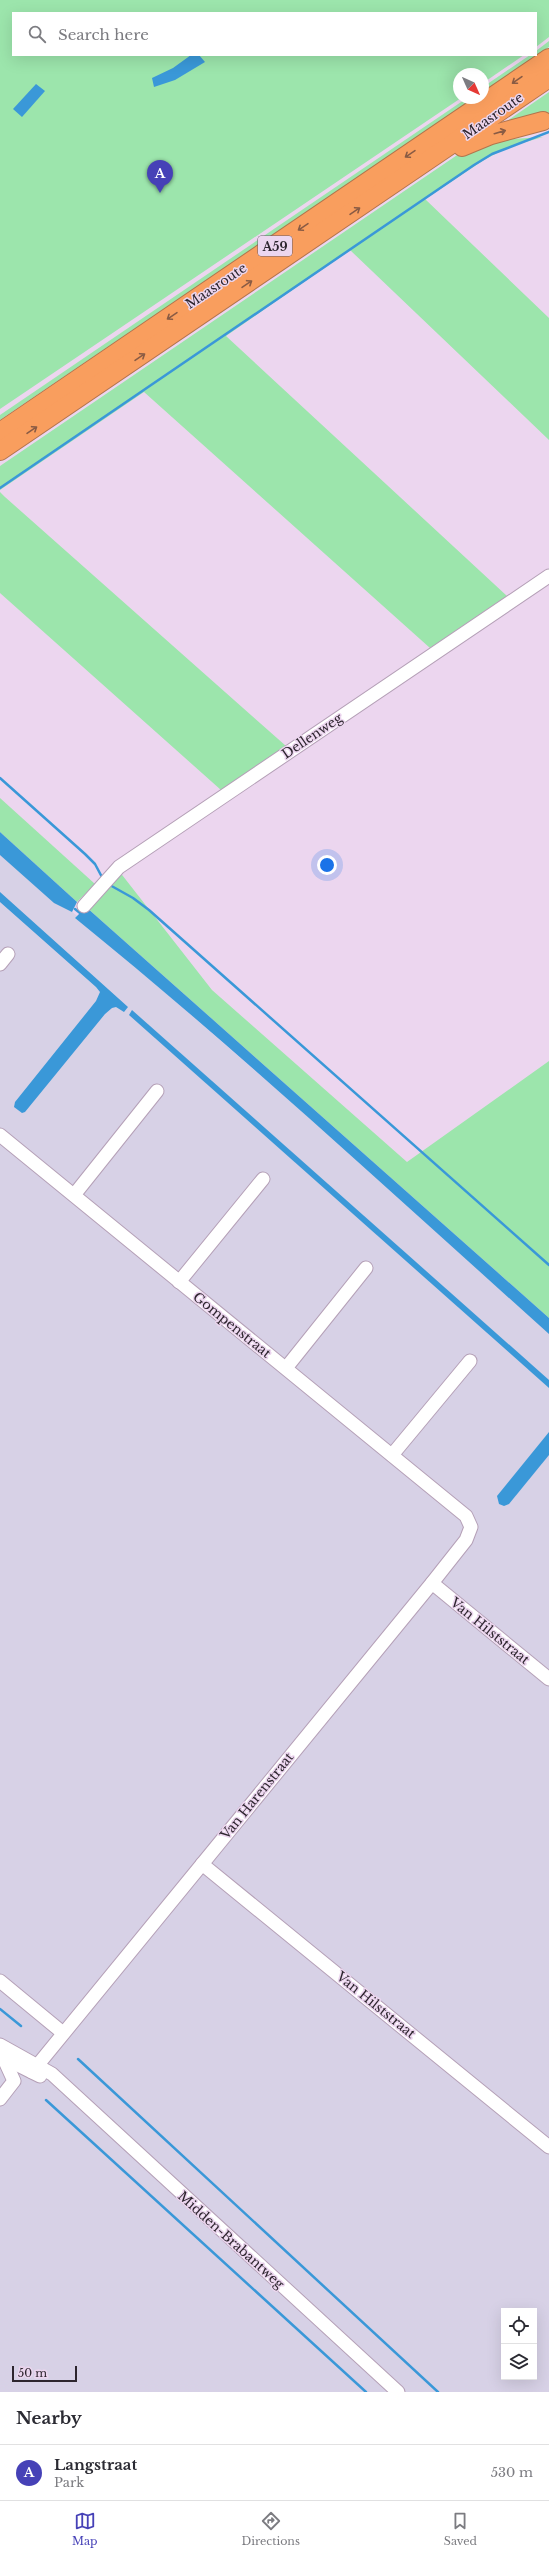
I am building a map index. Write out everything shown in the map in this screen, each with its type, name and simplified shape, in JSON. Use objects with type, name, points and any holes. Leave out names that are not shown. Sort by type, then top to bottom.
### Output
[{"type":"highway","name":"Maasroute","points":[[0,432],[549,58]]},
{"type":"highway","name":"Maasroute","points":[[0,452],[549,78]]},
{"type":"highway","name":"A59","points":[[425,163],[491,135],[543,121]]},
{"type":"street","name":"Dellenweg","points":[[84,906],[119,867],[549,576]]},
{"type":"street","points":[[74,1195],[157,1092]]},
{"type":"street","name":"Gompenstraat","points":[[0,1135],[466,1516]]},
{"type":"street","points":[[179,1282],[263,1179]]},
{"type":"street","points":[[286,1368],[366,1268]]},
{"type":"street","points":[[392,1455],[470,1361]]},
{"type":"street","name":"Van Harenstraat","points":[[34,2068],[466,1540],[471,1528],[466,1516]]},
{"type":"street","name":"Van Hilststraat","points":[[432,1583],[549,1679]]},
{"type":"street","name":"Van Hilststraat","points":[[202,1864],[549,2147]]},
{"type":"street","points":[[0,1981],[63,2033]]},
{"type":"street","name":"Midden-Brabantweg","points":[[0,2045],[64,2087],[398,2392]]},
{"type":"street","points":[[0,2099],[14,2081],[2,2057]]},
{"type":"street","name":"Midden-Brabantweg","points":[[2,2057],[34,2068]]},
{"type":"shaded area","points":[[0,849],[549,1326],[549,2392],[0,2392]]},
{"type":"green space","points":[[0,0],[549,0],[549,37],[537,46],[537,12],[12,12],[12,56],[523,56],[489,79],[489,68],[453,68],[453,103],[0,409]]},
{"type":"green space","points":[[549,41],[549,47],[537,55],[537,50]]},
{"type":"green space","points":[[529,56],[536,56],[489,88],[489,83]]},
{"type":"green space","points":[[549,92],[549,113],[543,117],[491,132]]},
{"type":"green space","points":[[458,104],[466,104],[0,420],[0,415]]},
{"type":"green space","points":[[543,137],[508,147],[484,160],[425,199],[549,318],[549,440],[350,250],[226,336],[507,596],[430,648],[144,392],[0,490],[0,466],[469,147],[494,140]]},
{"type":"green space","points":[[0,492],[286,746],[221,790],[0,593]]},
{"type":"green space","points":[[0,798],[95,884],[77,902],[0,832]]},
{"type":"green space","points":[[119,871],[212,990],[407,1162],[549,1061],[549,1318],[86,907]]},
{"type":"water","points":[[190,56],[200,56],[205,62],[175,80],[154,87],[152,78],[173,68]]},
{"type":"water","points":[[36,84],[45,91],[22,117],[13,109]]},
{"type":"water","points":[[0,832],[77,902],[72,912],[54,903],[0,855]]},
{"type":"water","points":[[0,892],[128,1007],[124,1012],[116,1007],[112,1008],[105,1014],[25,1112],[22,1113],[14,1107],[15,1102],[96,1001],[100,992],[0,902]]},
{"type":"water","points":[[86,907],[549,1318],[549,1334],[196,1019],[75,918]]},
{"type":"water","points":[[132,1010],[549,1380],[549,1388],[129,1015]]},
{"type":"water","points":[[549,1432],[549,1455],[509,1504],[504,1506],[499,1504],[497,1496]]},
{"type":"waterway","points":[[0,488],[474,165],[492,154],[549,132]]},
{"type":"waterway","points":[[0,778],[85,854],[95,864],[103,879]]},
{"type":"waterway","points":[[108,884],[133,898],[149,910],[549,1265]]},
{"type":"waterway","points":[[75,909],[80,913]]},
{"type":"waterway","points":[[0,2009],[21,2026]]},
{"type":"waterway","points":[[78,2059],[438,2392]]},
{"type":"waterway","points":[[46,2100],[366,2392]]},
{"type":"place","name":"Langstraat","points":[[160,193]]}]
